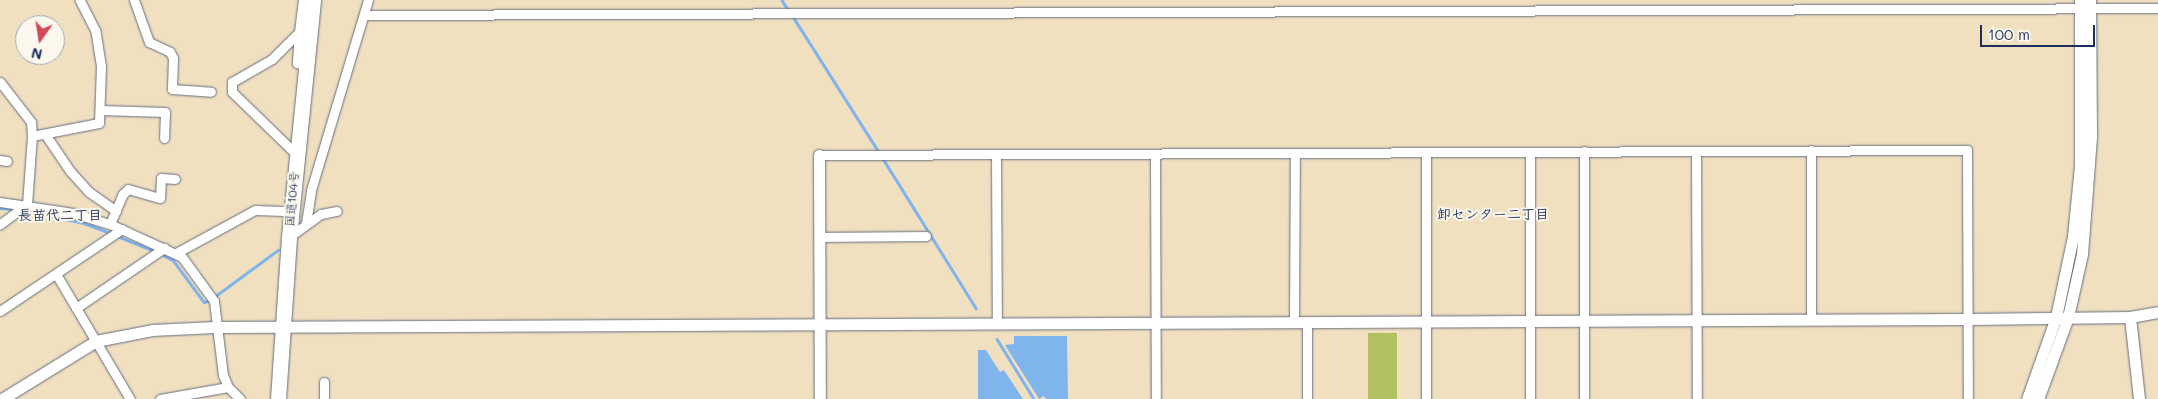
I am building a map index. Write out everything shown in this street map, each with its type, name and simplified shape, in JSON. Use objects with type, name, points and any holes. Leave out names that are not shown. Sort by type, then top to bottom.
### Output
[{"type":"highway","name":"国道104号","points":[[278,399],[281,326],[288,237],[306,66],[304,37],[313,0]]},
{"type":"street","points":[[32,136],[93,126],[99,122],[101,66],[95,30],[80,0]]},
{"type":"street","points":[[134,0],[149,42],[170,52],[172,89],[211,92]]},
{"type":"street","points":[[296,154],[232,92],[232,82],[272,59],[304,37],[303,0]]},
{"type":"street","points":[[306,223],[311,190],[368,0]]},
{"type":"street","points":[[364,15],[2085,4],[2158,8]]},
{"type":"street","points":[[2038,399],[2082,254],[2088,193],[2085,4]]},
{"type":"street","points":[[0,224],[27,204],[32,136],[31,122],[1,85]]},
{"type":"street","points":[[100,110],[165,112],[164,138]]},
{"type":"street","points":[[45,134],[70,171],[89,192],[116,211]]},
{"type":"street","points":[[1811,150],[1811,319]]},
{"type":"street","points":[[820,399],[819,155],[1967,150],[1968,399]]},
{"type":"street","points":[[1584,151],[1584,399]]},
{"type":"street","points":[[1696,151],[1697,399]]},
{"type":"street","points":[[1426,152],[1426,399]]},
{"type":"street","points":[[1530,152],[1530,399]]},
{"type":"street","points":[[1294,322],[1295,153]]},
{"type":"street","points":[[996,154],[997,323]]},
{"type":"street","points":[[1155,154],[1156,399]]},
{"type":"street","points":[[110,224],[128,189],[160,198],[161,178],[175,178]]},
{"type":"street","points":[[294,188],[311,190]]},
{"type":"street","points":[[0,202],[27,204],[110,224],[176,253],[214,301],[215,327],[228,387],[240,399]]},
{"type":"street","points":[[176,253],[255,210],[291,211]]},
{"type":"street","points":[[288,237],[321,214],[337,211]]},
{"type":"street","points":[[0,311],[122,229]]},
{"type":"street","points":[[820,237],[926,236]]},
{"type":"street","points":[[76,308],[164,248]]},
{"type":"street","points":[[56,274],[130,399]]},
{"type":"street","points":[[2,399],[96,341],[152,330],[215,327],[1968,319],[2130,317],[2158,312]]},
{"type":"street","points":[[2027,399],[2062,317]]},
{"type":"street","points":[[2130,317],[2139,399]]},
{"type":"street","points":[[1307,322],[1307,399]]},
{"type":"street","points":[[324,382],[324,399]]},
{"type":"street","points":[[163,398],[228,387]]},
{"type":"green space","points":[[1368,333],[1397,333],[1397,399],[1368,399]]},
{"type":"water","points":[[1014,336],[1067,336],[1068,399],[1046,399],[1044,396],[1039,399],[1005,345],[1014,344]]},
{"type":"water","points":[[978,350],[986,350],[1000,372],[1004,370],[1023,399],[978,399]]},
{"type":"waterway","points":[[782,0],[789,11]]},
{"type":"waterway","points":[[792,15],[879,152]]},
{"type":"waterway","points":[[882,157],[976,308]]},
{"type":"waterway","points":[[0,208],[15,209]]},
{"type":"waterway","points":[[23,210],[84,223],[110,233]]},
{"type":"waterway","points":[[117,236],[154,251]]},
{"type":"waterway","points":[[214,297],[278,250]]},
{"type":"waterway","points":[[161,254],[173,260],[204,302],[210,300]]},
{"type":"waterway","points":[[997,339],[1034,399]]},
{"type":"district","name":"卸センター二丁目","points":[[1493,214]]},
{"type":"district","name":"長苗代二丁目","points":[[60,215]]}]
